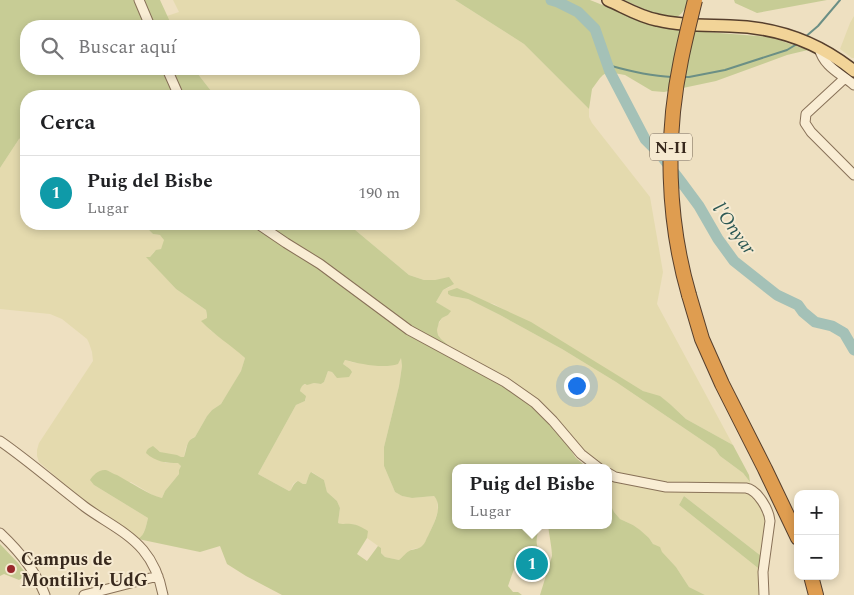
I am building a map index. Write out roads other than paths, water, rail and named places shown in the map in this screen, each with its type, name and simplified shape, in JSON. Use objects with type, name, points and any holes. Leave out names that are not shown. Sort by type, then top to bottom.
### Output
[{"type":"highway","name":"N-II","points":[[695,0],[677,83],[670,155],[672,200],[678,250],[702,339],[722,384],[797,535]]},
{"type":"highway","points":[[812,580],[816,595]]},
{"type":"main road","points":[[608,0],[644,16],[677,24],[739,26],[765,29],[789,35],[839,59],[849,74]]},
{"type":"street","points":[[139,0],[147,20]]},
{"type":"street","points":[[854,86],[849,74],[806,114],[805,118],[805,123],[811,132],[854,175]]},
{"type":"street","points":[[170,75],[176,90]]},
{"type":"street","points":[[267,230],[320,264],[409,330],[519,391],[535,403],[581,454],[594,464]]},
{"type":"street","points":[[0,441],[144,550],[158,576],[163,595]]},
{"type":"street","points":[[612,475],[666,487],[746,488],[754,491],[761,500],[770,521],[763,572],[764,595]]},
{"type":"street","points":[[0,533],[16,548],[45,595]]},
{"type":"street","points":[[84,595],[158,576]]},
{"type":"waterway","name":"l'Onyar","points":[[551,0],[578,12],[595,29],[610,72],[645,139],[660,154],[699,206],[718,239],[734,261],[777,295],[798,305],[815,322],[832,326],[844,333],[854,350]]},
{"type":"waterway","points":[[804,38],[818,26],[840,0]]},
{"type":"waterway","points":[[685,77],[725,70],[787,50],[797,44]]},
{"type":"waterway","points":[[608,65],[640,73],[672,77]]},
{"type":"place","name":"Puig del Bisbe","points":[[532,564]]},
{"type":"place","name":"Campus de Montilivi, UdG","points":[[11,569]]}]
